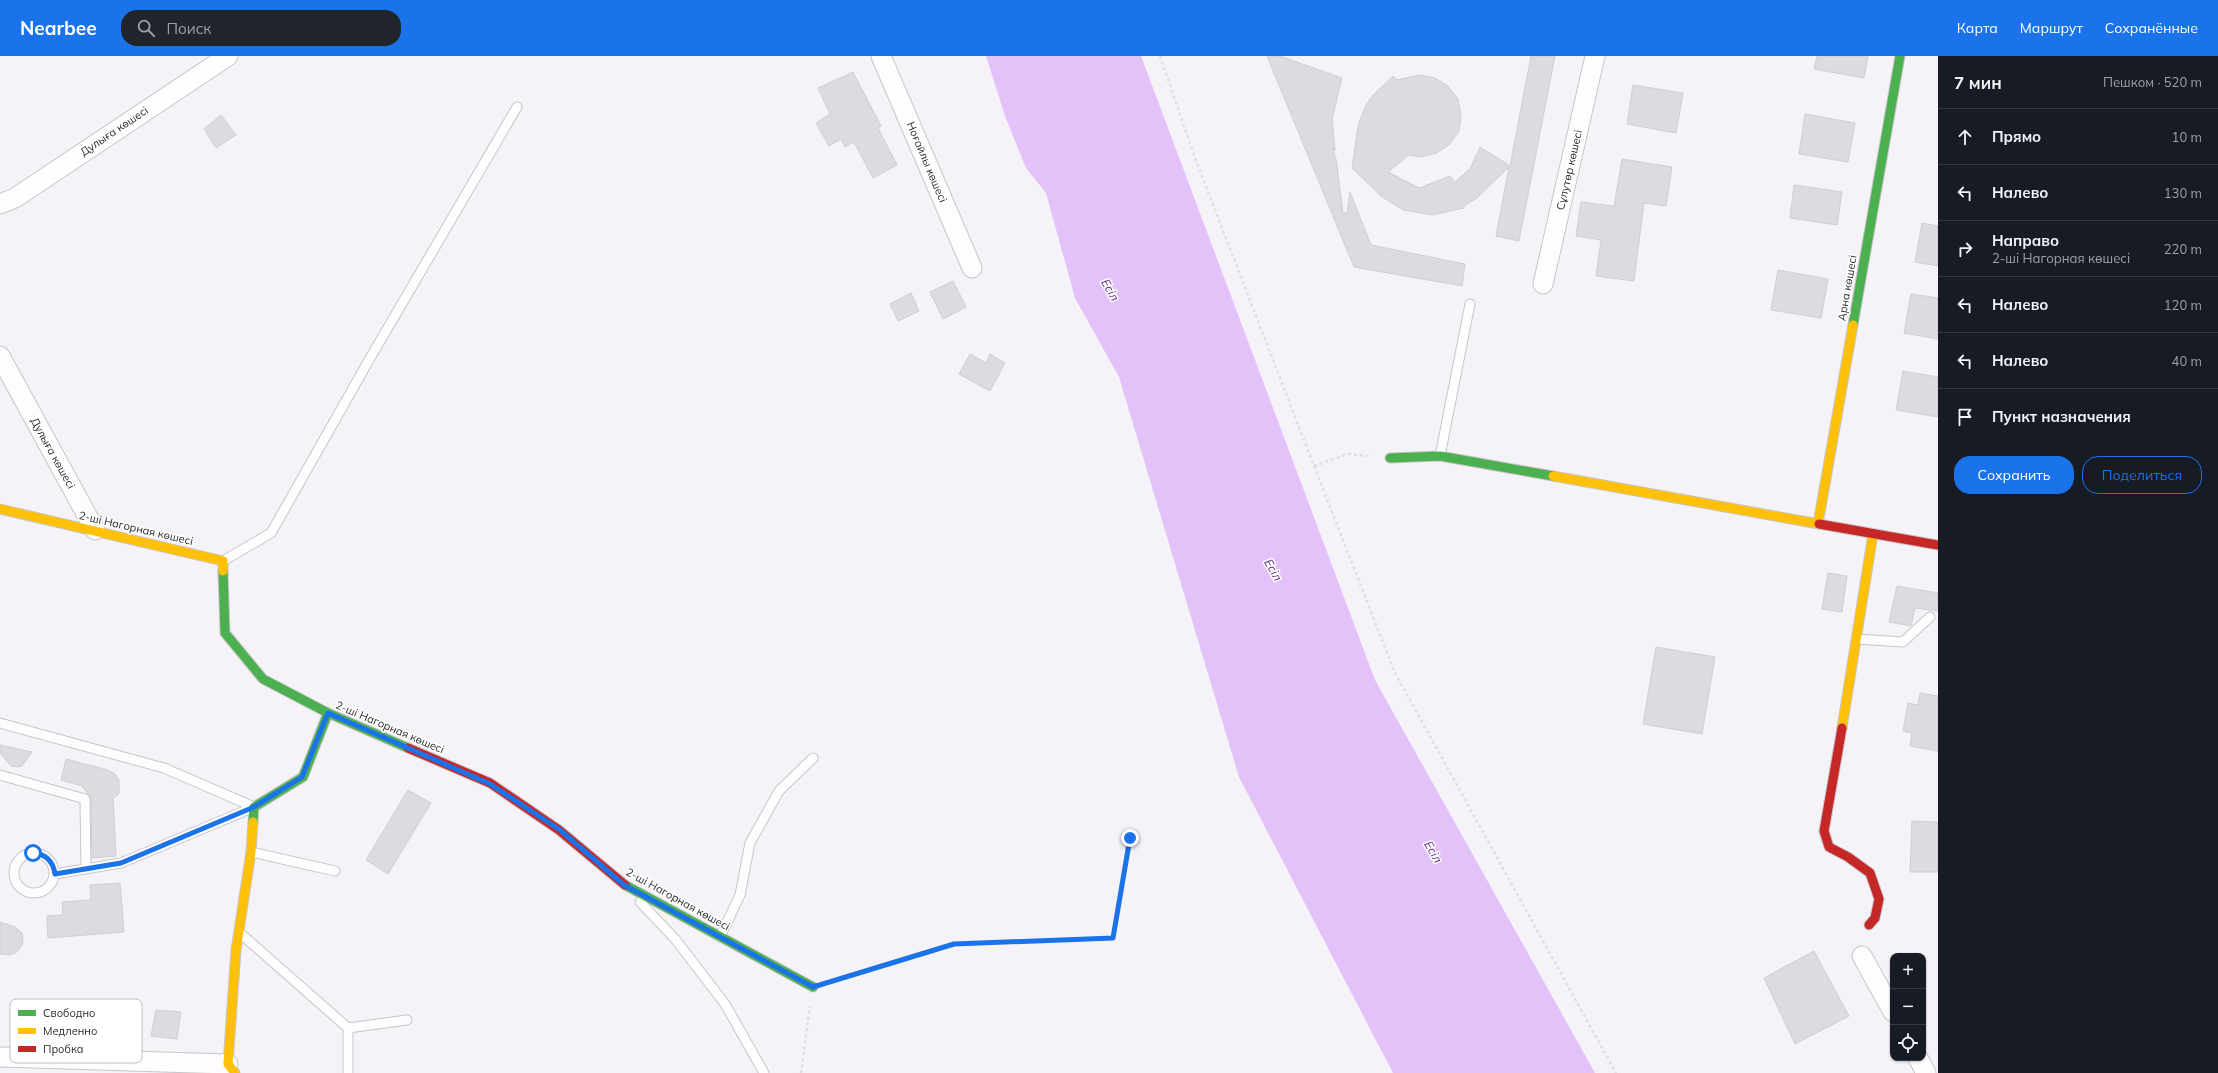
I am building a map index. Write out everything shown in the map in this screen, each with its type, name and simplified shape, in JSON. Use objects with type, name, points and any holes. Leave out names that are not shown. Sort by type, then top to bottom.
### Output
[{"type":"street","name":"Дулыға көшесі","points":[[0,204],[15,198],[228,56]]},
{"type":"street","name":"Ноғайлы көшесі","points":[[882,56],[972,268]]},
{"type":"street","name":"Сұлутөр көшесі","points":[[1543,284],[1595,56]]},
{"type":"street","name":"Арна көшесі","points":[[1818,524],[1900,56]]},
{"type":"street","name":"Дулыға көшесі","points":[[0,356],[95,530]]},
{"type":"street","points":[[1390,458],[1440,456],[1938,545]]},
{"type":"street","name":"2-ші Нагорная көшесі","points":[[0,509],[223,561],[225,633],[263,679],[328,713],[490,784],[560,830],[624,885],[813,987]]},
{"type":"street","points":[[1868,925],[1875,918],[1879,899],[1870,873],[1848,857],[1829,847],[1824,831],[1857,639],[1873,534]]},
{"type":"street","points":[[127,1063],[232,1068],[239,932],[251,852],[254,807],[302,777],[328,713]]},
{"type":"street","points":[[1862,956],[1890,1007]]},
{"type":"street","points":[[0,1057],[10,1057]]},
{"type":"street","points":[[1920,1061],[1926,1073]]},
{"type":"lane","points":[[223,561],[270,533],[368,360],[517,107]]},
{"type":"lane","points":[[1440,456],[1470,304]]},
{"type":"lane","points":[[1857,639],[1903,642],[1930,617]]},
{"type":"lane","points":[[0,723],[164,768],[254,807]]},
{"type":"lane","points":[[720,937],[740,895],[750,843],[779,791],[813,758]]},
{"type":"lane","points":[[0,774],[85,799],[86,869]]},
{"type":"lane","points":[[55,874],[121,863],[254,807]]},
{"type":"lane","points":[[251,852],[335,871]]},
{"type":"lane","points":[[33,853],[46,856],[54,867],[55,874],[53,880],[45,891],[32,894],[20,888],[14,876],[17,863],[21,858],[33,853]]},
{"type":"lane","points":[[624,885],[676,940],[725,1004],[764,1073]]},
{"type":"lane","points":[[239,932],[348,1028],[348,1073]]},
{"type":"lane","points":[[348,1028],[407,1020]]},
{"type":"path","points":[[1160,56],[1195,158],[1395,673],[1616,1073]]},
{"type":"path","points":[[1314,466],[1348,454],[1390,458]]},
{"type":"path","points":[[801,1073],[813,987],[954,944],[1113,938],[1130,838],[1138,833]]},
{"type":"water","name":"Есіл","points":[[986,56],[1141,56],[1375,680],[1595,1073],[1393,1073],[1239,777],[1119,377],[1075,298],[1046,193],[1026,168],[1005,116]]},
{"type":"building","points":[[1267,56],[1280,56],[1342,78],[1332,119],[1335,151],[1332,148],[1336,159],[1343,213],[1347,213],[1350,192],[1371,245],[1465,264],[1462,286],[1354,267]]},
{"type":"building","points":[[1531,56],[1555,56],[1519,241],[1496,236],[1509,167],[1477,198],[1464,206],[1464,208],[1432,215],[1404,210],[1395,205],[1381,196],[1352,168],[1358,126],[1365,107],[1373,95],[1393,76],[1397,80],[1419,75],[1435,78],[1448,86],[1458,99],[1461,115],[1459,131],[1450,144],[1437,153],[1421,157],[1409,155],[1388,172],[1419,188],[1450,176],[1455,182],[1470,169],[1480,147],[1510,166]]},
{"type":"building","points":[[1817,56],[1868,56],[1864,78],[1814,69]]},
{"type":"building","points":[[853,72],[881,126],[878,128],[897,165],[873,178],[854,142],[845,147],[841,139],[829,146],[816,123],[830,114],[818,88]]},
{"type":"building","points":[[1633,85],[1683,93],[1676,133],[1627,124]]},
{"type":"building","points":[[1805,114],[1855,123],[1848,162],[1799,154]]},
{"type":"building","points":[[221,115],[236,135],[216,148],[204,129]]},
{"type":"building","points":[[1622,159],[1672,167],[1666,206],[1644,203],[1634,281],[1596,276],[1601,240],[1576,236],[1581,202],[1614,206]]},
{"type":"building","points":[[1794,185],[1842,192],[1837,225],[1790,218]]},
{"type":"building","points":[[1922,223],[1938,226],[1938,266],[1915,262]]},
{"type":"building","points":[[1778,270],[1828,279],[1821,318],[1771,310]]},
{"type":"building","points":[[953,281],[966,307],[943,319],[930,292]]},
{"type":"building","points":[[911,293],[919,311],[898,321],[890,304]]},
{"type":"building","points":[[1911,294],[1938,298],[1938,339],[1904,333]]},
{"type":"building","points":[[970,354],[986,363],[990,354],[1005,363],[990,391],[959,374]]},
{"type":"building","points":[[1903,371],[1938,377],[1938,417],[1896,410]]},
{"type":"building","points":[[1828,573],[1847,576],[1842,612],[1822,609]]},
{"type":"building","points":[[1897,586],[1938,593],[1938,611],[1915,608],[1911,626],[1889,622]]},
{"type":"building","points":[[1656,647],[1715,657],[1702,734],[1643,724]]},
{"type":"building","points":[[1920,693],[1938,696],[1938,751],[1910,746],[1912,733],[1903,731],[1908,703],[1918,705]]},
{"type":"building","points":[[0,745],[32,752],[22,766],[11,766],[0,753]]},
{"type":"building","points":[[66,759],[108,770],[115,774],[119,780],[119,794],[113,798],[116,856],[92,858],[91,798],[82,786],[61,780]]},
{"type":"building","points":[[408,790],[431,803],[388,874],[366,860]]},
{"type":"building","points":[[1912,821],[1938,822],[1938,872],[1910,872]]},
{"type":"building","points":[[120,883],[124,932],[48,938],[47,916],[63,915],[62,902],[91,900],[90,885]]},
{"type":"building","points":[[0,922],[15,927],[22,933],[23,943],[17,952],[10,955],[0,954]]},
{"type":"building","points":[[1814,951],[1849,1016],[1795,1044],[1764,978]]},
{"type":"building","points":[[156,1010],[181,1012],[177,1039],[151,1036]]},
{"type":"traffic: fast","points":[[1853,325],[1900,56]]},
{"type":"traffic: fast","points":[[1390,458],[1440,456],[1553,476]]},
{"type":"traffic: fast","points":[[223,571],[225,633],[263,679],[328,713],[408,748]]},
{"type":"traffic: fast","points":[[253,822],[254,807],[303,777],[328,713]]},
{"type":"traffic: fast","points":[[625,885],[813,987]]},
{"type":"traffic: slow","points":[[1818,524],[1853,325]]},
{"type":"traffic: slow","points":[[1553,476],[1819,524]]},
{"type":"traffic: slow","points":[[0,509],[223,561],[223,571]]},
{"type":"traffic: slow","points":[[1842,728],[1873,534]]},
{"type":"traffic: slow","points":[[235,1073],[228,1064],[236,950],[251,852],[253,822]]},
{"type":"traffic: jam","points":[[1819,524],[1938,545]]},
{"type":"traffic: jam","points":[[1842,728],[1824,831],[1829,847],[1848,857],[1870,873],[1879,899],[1875,918],[1869,925]]},
{"type":"traffic: jam","points":[[408,748],[490,783],[559,830],[625,885]]},
{"type":"route","points":[[33,853],[46,856],[51,861],[55,874],[121,863],[254,807],[302,777],[328,713],[490,784],[560,830],[624,885],[813,987],[954,944],[1113,938],[1130,838]]}]
